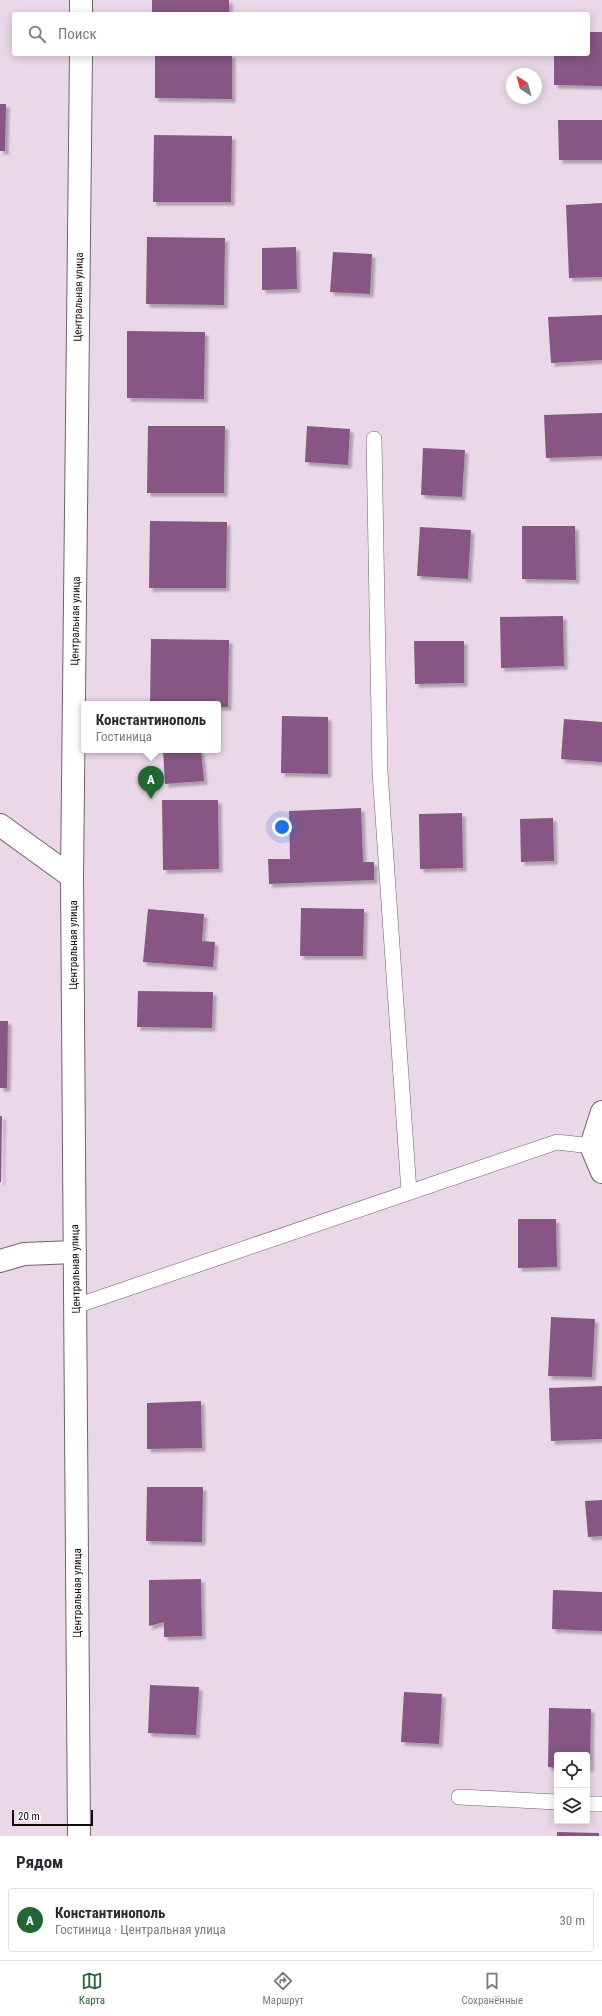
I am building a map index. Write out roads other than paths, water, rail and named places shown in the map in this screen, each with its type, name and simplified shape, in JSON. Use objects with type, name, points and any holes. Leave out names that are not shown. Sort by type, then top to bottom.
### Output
[{"type":"street","points":[[81,0],[81,12]]},
{"type":"street","name":"Центральная улица","points":[[79,1836],[72,877],[81,56]]},
{"type":"street","points":[[0,825],[72,877]]},
{"type":"street","points":[[602,1112],[591,1146],[602,1172]]},
{"type":"street","points":[[0,1261],[24,1254],[75,1252]]},
{"type":"lane","points":[[374,439],[380,772],[409,1192]]},
{"type":"lane","points":[[76,1306],[557,1142],[591,1146]]},
{"type":"lane","points":[[459,1798],[554,1802]]},
{"type":"lane","points":[[590,1804],[602,1804]]},
{"type":"place","name":"Константинополь","points":[[151,799]]}]
